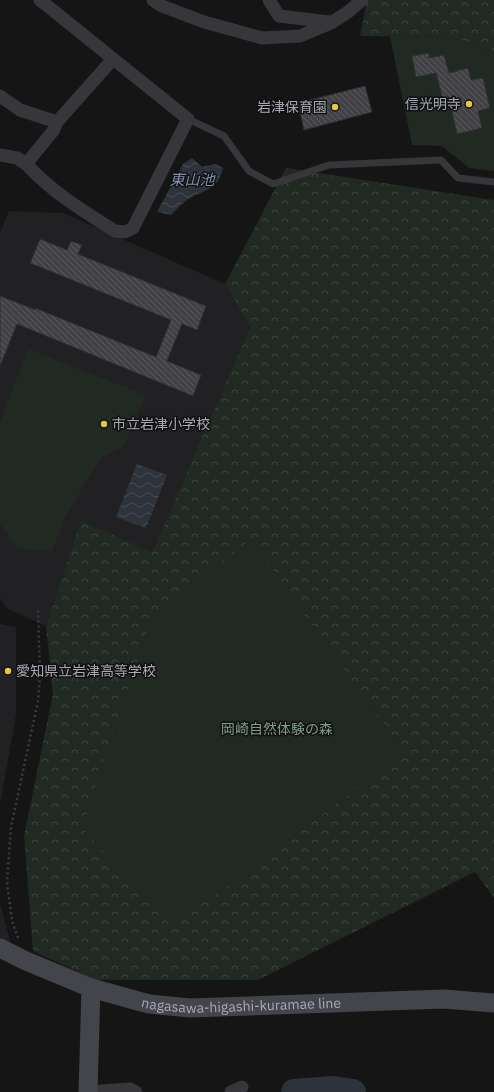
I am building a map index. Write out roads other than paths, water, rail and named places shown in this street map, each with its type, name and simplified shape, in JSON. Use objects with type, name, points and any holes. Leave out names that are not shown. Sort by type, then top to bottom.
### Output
[{"type":"main road","name":"nagasawa-higashi-kuramae line","points":[[0,948],[26,961],[91,988],[149,1004],[190,1008],[444,999],[494,1003]]},
{"type":"main road","points":[[88,1092],[91,988]]},
{"type":"street","points":[[0,155],[17,158],[26,164],[40,179],[68,201],[116,231],[125,232],[133,228],[188,119],[40,0]]},
{"type":"street","points":[[153,0],[162,6],[204,22],[262,38],[300,36],[331,22],[348,12],[362,0]]},
{"type":"street","points":[[269,0],[279,16],[331,22]]},
{"type":"street","points":[[26,164],[53,130],[57,122],[113,59]]},
{"type":"street","points":[[0,96],[20,110],[57,122]]},
{"type":"street","points":[[88,1092],[130,1089],[136,1092]]},
{"type":"lane","points":[[188,119],[224,136],[248,171],[273,184],[329,165],[441,160],[458,178],[494,182]]},
{"type":"water","name":"東山池","points":[[192,158],[202,167],[215,164],[223,168],[218,181],[210,188],[187,200],[171,215],[157,212],[183,164]]},
{"type":"water","points":[[137,464],[167,475],[146,528],[116,517]]},
{"type":"waterway","points":[[294,1092],[333,1089],[353,1092]]},
{"type":"place","name":"信光明寺","points":[[469,104]]},
{"type":"place","name":"岩津保育園","points":[[335,107]]},
{"type":"place","name":"市立岩津小学校","points":[[104,424]]},
{"type":"place","name":"愛知県立岩津高等学校","points":[[8,671]]},
{"type":"park label","name":"岡崎自然体験の森","points":[[277,729]]}]
